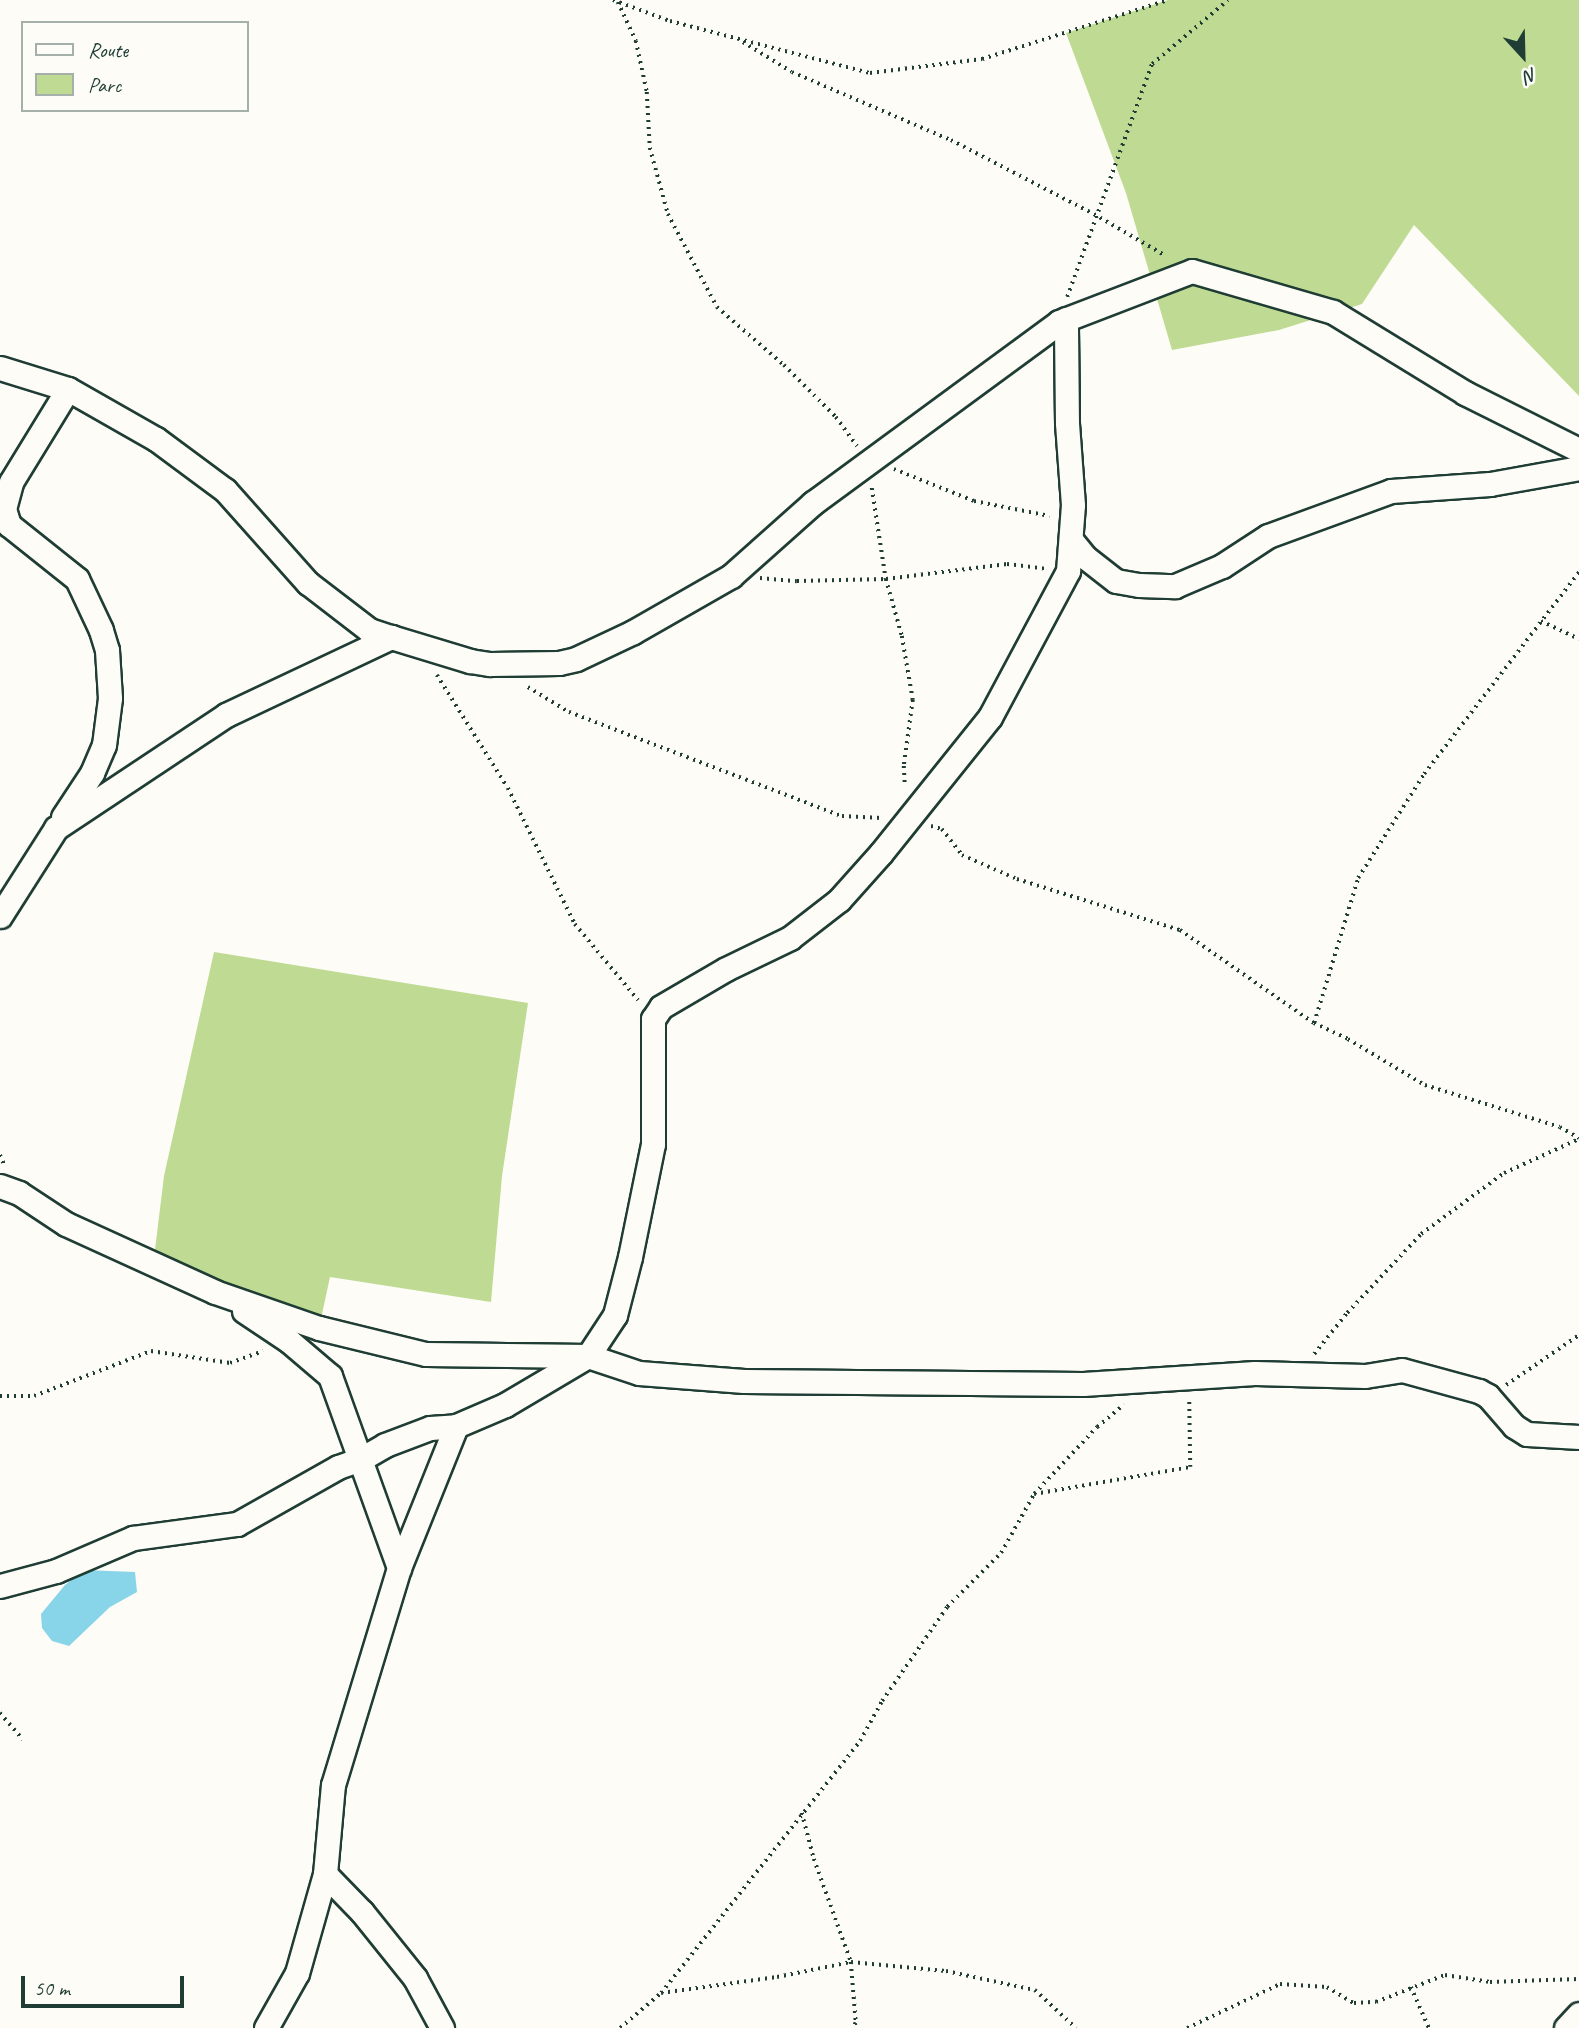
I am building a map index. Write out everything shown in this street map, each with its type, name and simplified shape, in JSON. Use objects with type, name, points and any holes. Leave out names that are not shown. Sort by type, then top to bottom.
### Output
[{"type":"street","points":[[0,368],[68,389],[156,439],[225,490],[308,583],[369,629],[490,664],[559,663],[576,659],[634,632],[731,576],[813,503],[999,363],[1066,319],[1192,271],[1333,312],[1465,393],[1579,450]]},
{"type":"street","points":[[0,1586],[56,1571],[133,1538],[237,1524],[338,1466],[361,1459],[385,1445],[430,1428],[456,1426],[505,1405],[589,1356],[615,1315],[631,1256],[653,1144],[653,1019],[661,1007],[726,969],[790,938],[839,900],[990,717],[1068,571],[1072,541],[1066,319]]},
{"type":"street","points":[[0,916],[92,773],[104,746],[110,698],[107,650],[101,630],[77,579],[9,525],[4,509],[11,482],[68,389]]},
{"type":"street","points":[[1072,541],[1085,557],[1116,581],[1175,586],[1222,566],[1268,536],[1391,491],[1490,484],[1579,468]]},
{"type":"street","points":[[56,828],[200,731],[391,637]]},
{"type":"street","points":[[0,1186],[19,1194],[66,1224],[215,1292],[319,1328],[426,1354],[589,1356],[639,1373],[744,1381],[1083,1384],[1300,1372],[1365,1376],[1402,1370],[1488,1396],[1514,1426],[1527,1434],[1579,1437]]},
{"type":"street","points":[[215,1292],[289,1341],[330,1376],[399,1568]]},
{"type":"street","points":[[266,2028],[298,1973],[325,1874],[332,1785],[399,1568],[456,1426]]},
{"type":"street","points":[[325,1874],[362,1913],[415,1978],[442,2028]]},
{"type":"street","points":[[1566,2028],[1579,2014]]},
{"type":"path","points":[[615,1],[670,21],[870,74],[982,59],[1168,0]]},
{"type":"path","points":[[1066,319],[1064,306],[1094,214],[1152,64],[1228,0]]},
{"type":"path","points":[[615,1],[636,41],[647,92],[650,148],[668,214],[717,307],[784,365],[836,417],[869,461],[886,579],[902,636],[913,700],[904,766],[907,818]]},
{"type":"path","points":[[737,39],[792,72],[951,140],[1094,214],[1192,271]]},
{"type":"path","points":[[869,461],[974,501],[1052,517],[1072,541]]},
{"type":"path","points":[[731,576],[797,581],[886,579],[1007,564],[1068,571]]},
{"type":"path","points":[[1314,1023],[1358,878],[1424,774],[1579,572]]},
{"type":"path","points":[[1541,621],[1579,639]]},
{"type":"path","points":[[417,643],[508,788],[575,924],[653,1019]]},
{"type":"path","points":[[524,685],[569,712],[842,816],[907,818],[942,829],[962,855],[1017,878],[1181,930],[1314,1023],[1348,1039],[1425,1085],[1560,1126],[1579,1138]]},
{"type":"path","points":[[1300,1372],[1347,1313],[1420,1234],[1504,1173],[1579,1138]]},
{"type":"path","points":[[1488,1396],[1551,1357],[1579,1335]]},
{"type":"path","points":[[0,1396],[34,1396],[151,1351],[230,1363],[289,1341]]},
{"type":"path","points":[[1034,1494],[1190,1467],[1188,1377]]},
{"type":"path","points":[[620,2028],[661,1993],[860,1741],[882,1701],[947,1607],[1001,1553],[1034,1494],[1097,1427],[1125,1403]]},
{"type":"path","points":[[0,1713],[23,1739]]},
{"type":"path","points":[[802,1813],[814,1859],[851,1962],[856,2022],[853,2028]]},
{"type":"path","points":[[661,1993],[777,1977],[851,1962],[946,1971],[1035,1990],[1076,2028]]},
{"type":"path","points":[[1187,2028],[1280,1984],[1327,1987],[1354,2004],[1376,2001],[1445,1975],[1490,1982],[1579,1979]]},
{"type":"path","points":[[1410,1987],[1429,2028]]},
{"type":"green space","points":[[1168,0],[1579,0],[1579,396],[1414,225],[1362,304],[1279,330],[1172,350],[1126,193],[1066,33]]},
{"type":"green space","points":[[214,952],[528,1003],[502,1176],[491,1302],[330,1277],[319,1328],[153,1266],[164,1176]]},
{"type":"water","points":[[84,1570],[135,1572],[137,1592],[110,1607],[69,1646],[52,1641],[42,1628],[41,1614],[65,1585]]}]
